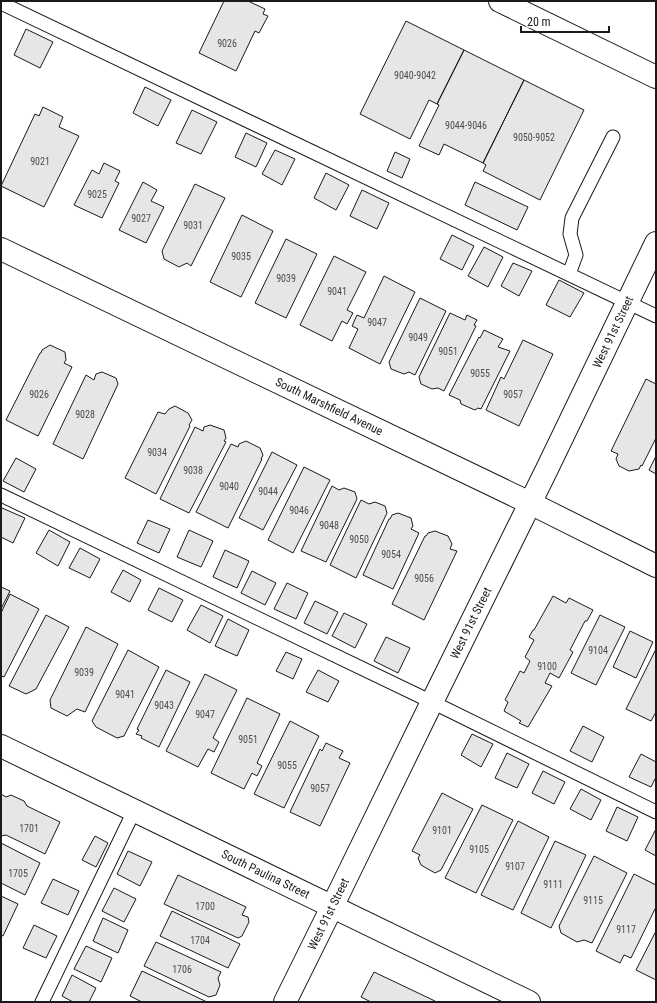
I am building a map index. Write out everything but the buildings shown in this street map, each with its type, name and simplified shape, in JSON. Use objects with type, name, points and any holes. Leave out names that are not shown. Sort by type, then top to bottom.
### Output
[{"type":"street","points":[[500,1],[656,77]]},
{"type":"street","name":"West 91st Street","points":[[285,1002],[530,504],[656,243]]},
{"type":"street","name":"South Marshfield Avenue","points":[[1,249],[656,566]]},
{"type":"street","name":"South Paulina Street","points":[[1,746],[529,1002]]},
{"type":"lane","points":[[1,3],[656,316]]},
{"type":"lane","points":[[569,274],[576,255],[570,234],[572,218],[613,137]]},
{"type":"lane","points":[[1,495],[432,702],[656,812]]},
{"type":"lane","points":[[42,1002],[134,811]]}]
